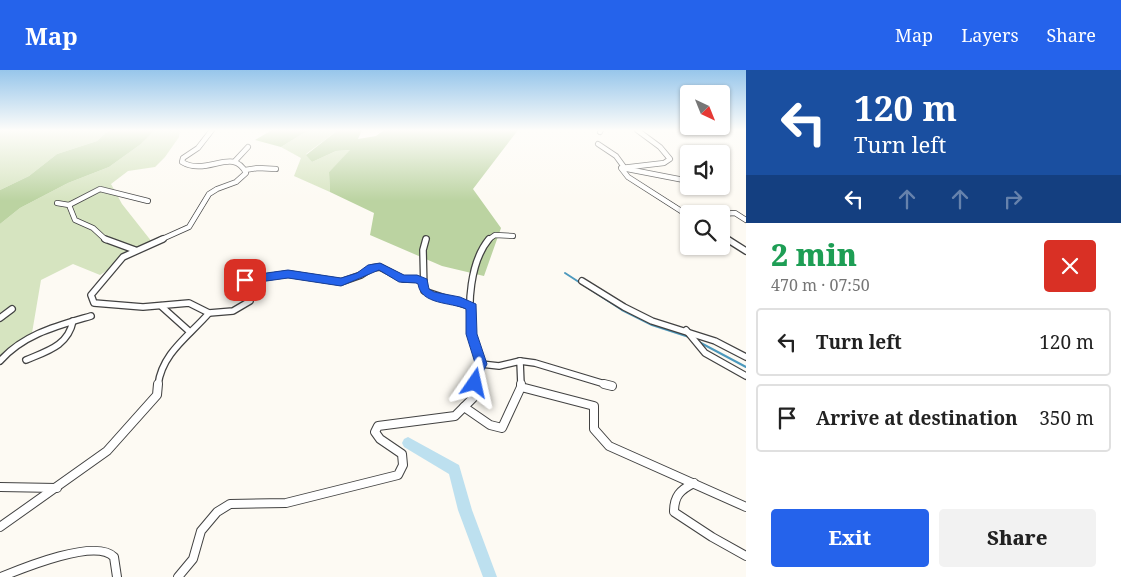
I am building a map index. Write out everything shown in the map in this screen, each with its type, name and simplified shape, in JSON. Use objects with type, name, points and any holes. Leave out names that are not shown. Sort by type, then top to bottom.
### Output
[{"type":"street","points":[[190,154],[183,158],[182,162],[187,167],[197,170],[226,161],[235,161],[246,170],[258,168],[276,169]]},
{"type":"street","points":[[235,161],[242,154]]},
{"type":"street","points":[[612,154],[616,156],[628,177],[680,210]]},
{"type":"street","points":[[622,167],[664,163],[670,159],[666,154]]},
{"type":"street","points":[[622,167],[680,180]]},
{"type":"street","points":[[246,170],[246,173],[236,184],[209,193],[196,220],[188,227],[123,257],[91,295],[94,303],[143,307],[189,303],[209,313],[233,311],[250,301],[245,280],[288,274],[341,282],[361,275],[372,268],[380,267],[403,279],[417,279],[423,282]]},
{"type":"street","points":[[57,203],[69,205],[100,189],[148,201]]},
{"type":"street","points":[[69,205],[75,220],[93,228],[106,240],[136,250]]},
{"type":"street","points":[[730,214],[735,214],[746,220]]},
{"type":"street","points":[[178,577],[193,559],[201,531],[217,512],[230,504],[286,503],[398,475],[404,465],[402,454],[380,439],[375,432],[378,426],[455,416],[473,398],[478,368],[481,364],[472,334],[472,282],[478,258],[490,237],[497,235],[513,236]]},
{"type":"street","points":[[426,239],[423,250],[424,291],[431,296],[460,301],[472,307]]},
{"type":"street","points":[[730,241],[746,250]]},
{"type":"street","points":[[582,281],[624,307],[652,321],[686,330],[715,341],[746,357]]},
{"type":"street","points":[[161,306],[190,332]]},
{"type":"street","points":[[0,318],[12,309]]},
{"type":"street","points":[[0,527],[107,451],[157,395],[158,384],[166,359],[172,350],[190,332],[202,324],[209,313]]},
{"type":"street","points":[[0,361],[5,354],[28,339],[49,329],[91,316]]},
{"type":"street","points":[[26,360],[54,348],[66,340],[71,335],[73,322]]},
{"type":"street","points":[[686,330],[705,353],[746,376]]},
{"type":"street","points":[[481,364],[499,366],[520,361],[535,363],[612,386]]},
{"type":"street","points":[[464,407],[490,425],[502,428],[520,387],[520,361]]},
{"type":"street","points":[[520,387],[594,406],[594,429],[609,446],[746,507]]},
{"type":"street","points":[[694,483],[679,490],[674,500],[674,512],[712,537],[746,556]]},
{"type":"street","points":[[0,487],[57,488]]},
{"type":"street","points":[[1,577],[56,557],[94,551],[108,552],[113,556],[117,565],[117,577]]},
{"type":"green space","points":[[0,154],[58,154],[29,176],[0,190]]},
{"type":"green space","points":[[57,154],[128,154],[109,167],[68,183],[20,208],[0,224],[0,190],[29,176]]},
{"type":"green space","points":[[128,154],[167,154],[155,167],[128,171],[111,184],[122,204],[152,242],[100,275],[73,264],[41,280],[32,333],[0,362],[0,224],[20,208],[68,183],[109,167]]},
{"type":"green space","points":[[293,154],[306,154],[312,162],[330,154],[347,154],[329,172],[330,192],[294,176],[301,158]]},
{"type":"green space","points":[[308,154],[330,154],[312,162],[306,155]]},
{"type":"green space","points":[[347,154],[500,154],[473,189],[501,228],[484,276],[442,266],[370,235],[374,213],[330,192],[329,172]]},
{"type":"waterway","points":[[565,273],[622,310],[652,325],[689,337]]},
{"type":"waterway","points":[[699,342],[746,367]]},
{"type":"waterway","points":[[408,443],[454,470],[465,510],[490,577]]},
{"type":"route","points":[[245,280],[288,274],[306,275],[341,282],[361,275],[372,268],[380,267],[403,279],[417,279],[423,282],[424,291],[431,296],[460,301],[472,307],[472,334],[481,364],[478,368],[475,383]]}]
